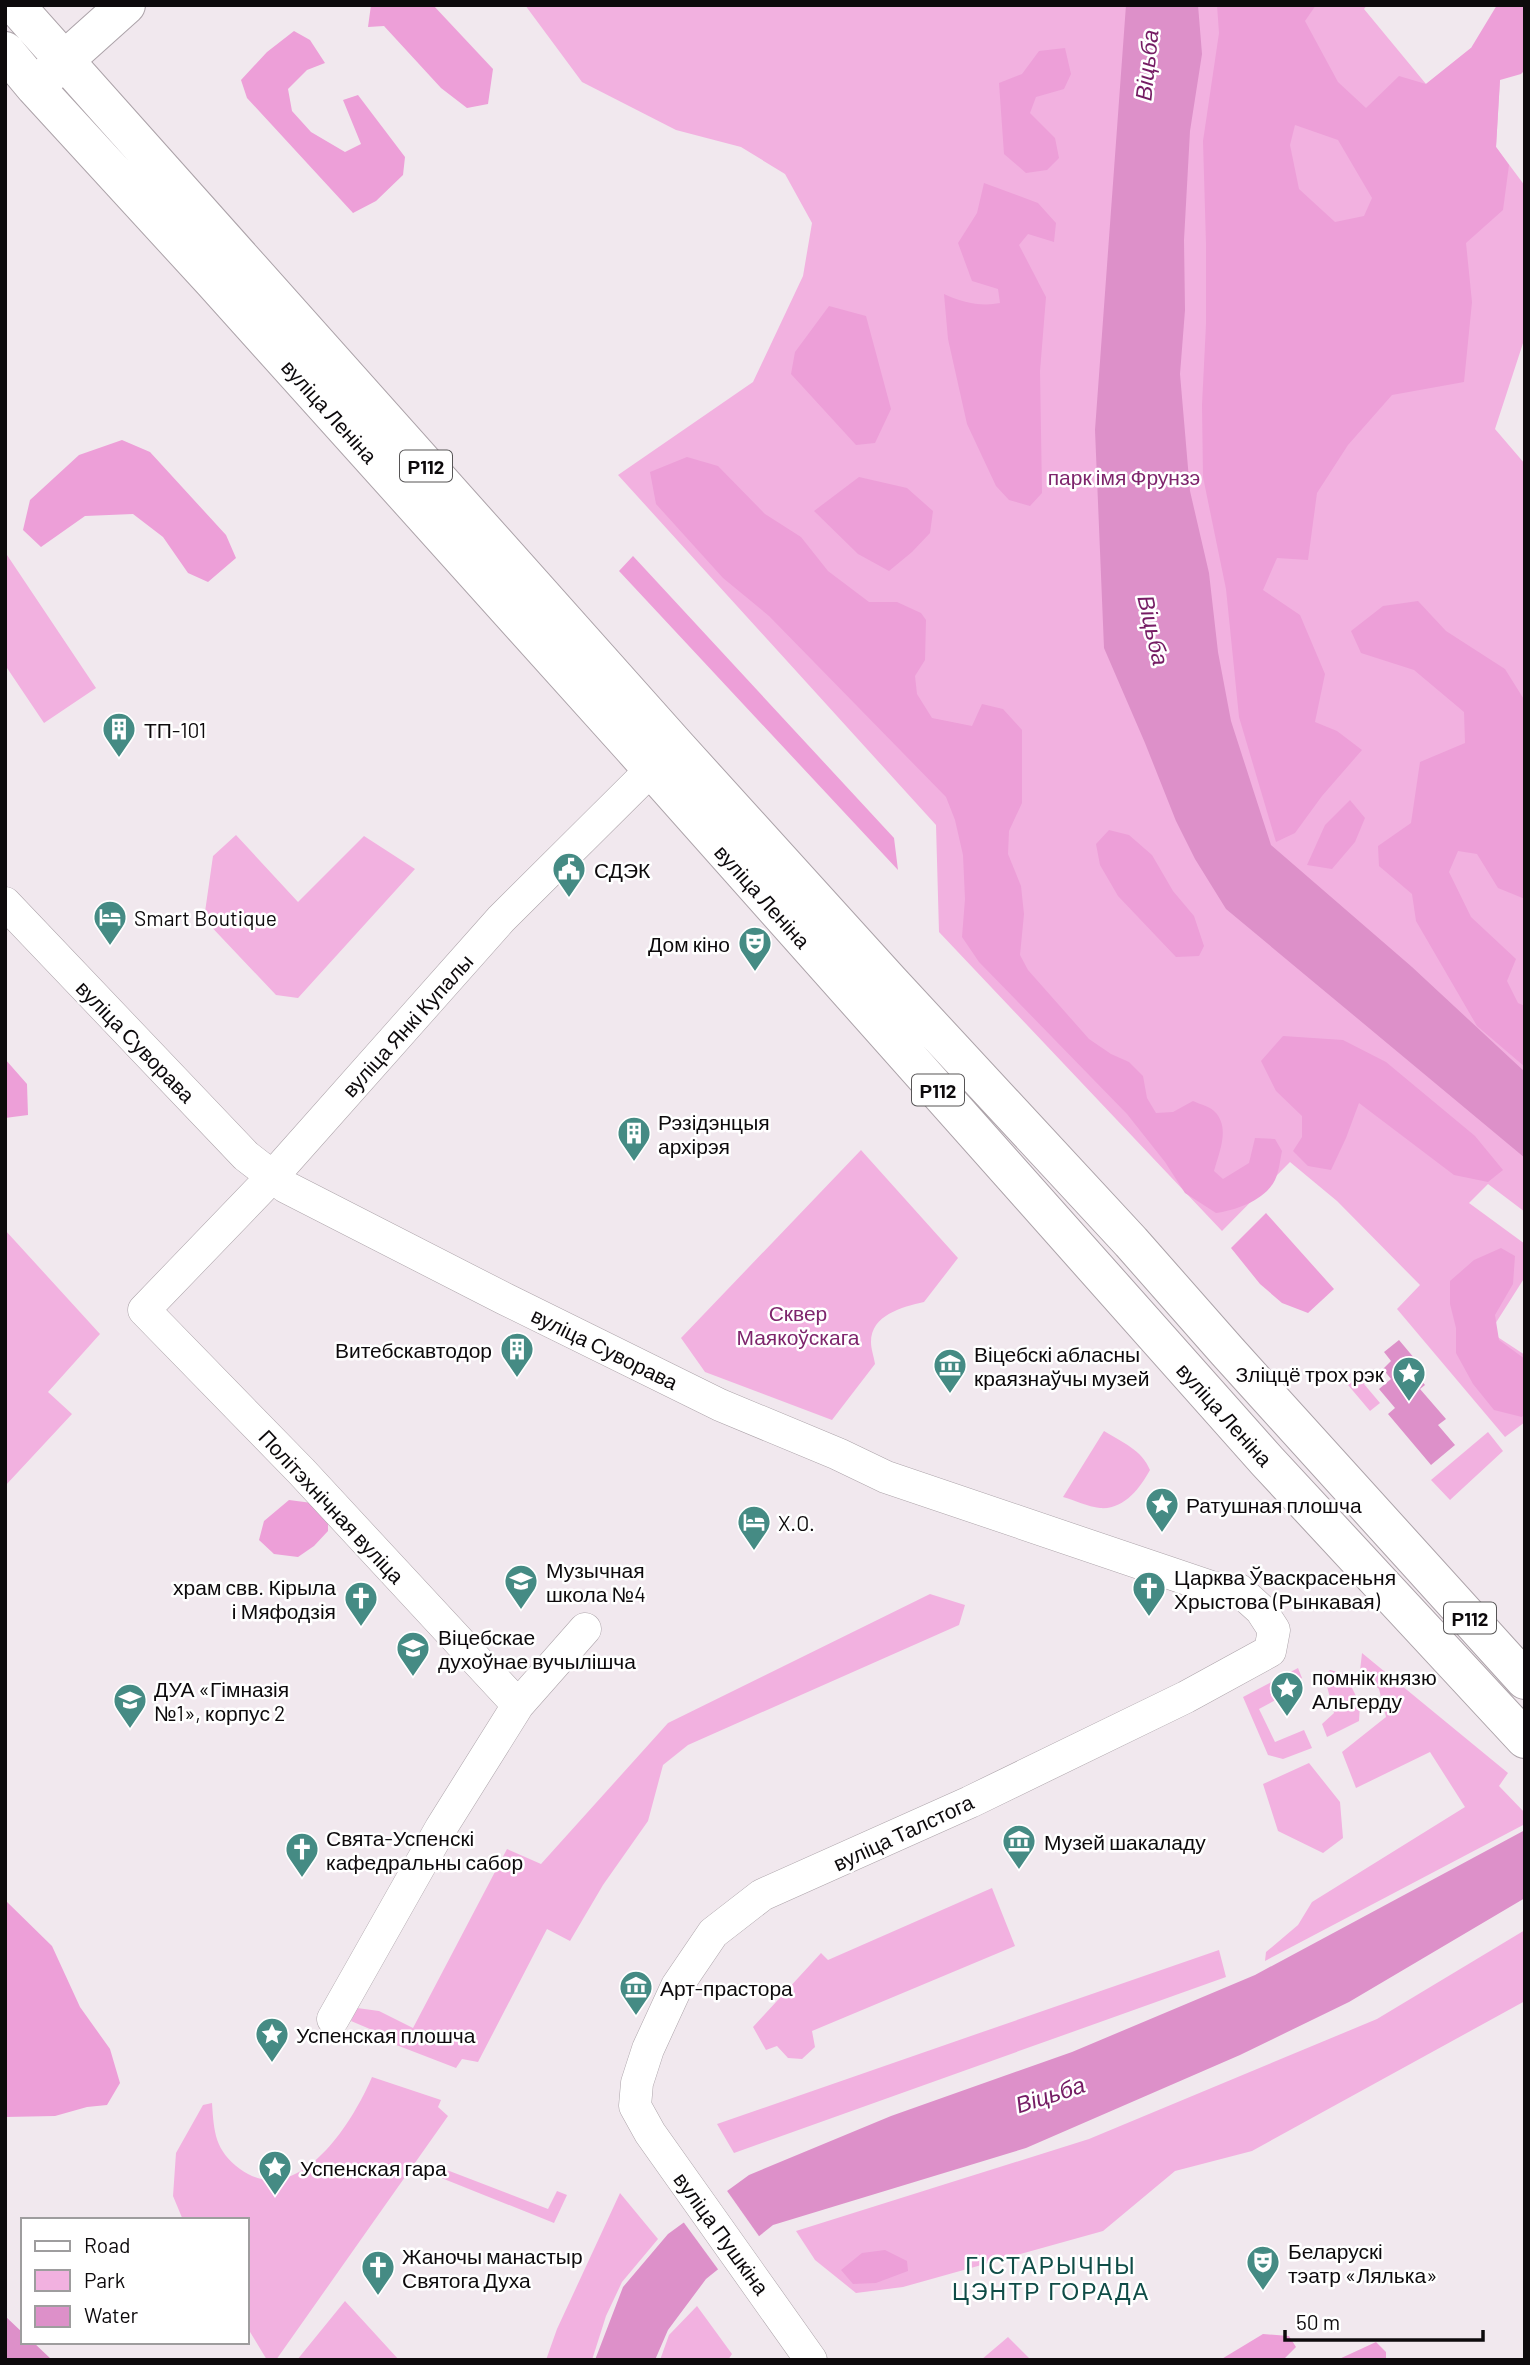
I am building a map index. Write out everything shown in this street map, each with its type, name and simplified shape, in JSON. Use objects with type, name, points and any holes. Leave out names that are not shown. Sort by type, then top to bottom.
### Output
[{"type":"main road","name":"вуліца Леніна","points":[[15,5],[663,757],[1031,1196],[1267,1461],[1525,1739]]},
{"type":"main road","points":[[35,87],[126,5]]},
{"type":"main road","name":"вуліца Леніна","points":[[5,51],[213,281],[663,757],[890,982],[1063,1168],[1525,1680]]},
{"type":"street","name":"вуліца Янкі Купалы","points":[[144,1310],[272,1177],[501,919],[663,757]]},
{"type":"street","name":"вуліца Суворава","points":[[5,904],[246,1156],[286,1187],[492,1293],[720,1405],[886,1477],[1214,1588],[1239,1590],[1261,1610],[1274,1630],[1270,1651]]},
{"type":"street","points":[[1031,1196],[1063,1168]]},
{"type":"street","name":"Політэхнічная вуліца","points":[[144,1310],[301,1471],[518,1705]]},
{"type":"street","points":[[1393,1596],[1424,1567]]},
{"type":"street","points":[[333,2019],[441,1828],[518,1705],[585,1629]]},
{"type":"street","name":"вуліца Талстога","points":[[642,2119],[637,2083],[677,1986],[713,1933],[762,1895],[959,1807],[1186,1697],[1270,1651]]},
{"type":"street","name":"вуліца Пушкіна","points":[[642,2119],[811,2360]]},
{"type":"green space","name":"парк імя Фрунзэ","points":[[525,5],[1367,5],[1364,9],[1426,84],[1471,48],[1500,79],[1496,147],[1525,186],[1525,337],[1495,429],[1525,464],[1525,1212],[1488,1184],[1469,1203],[1525,1244],[1525,1277],[1490,1332],[1525,1355],[1525,1422],[1505,1437],[1397,1309],[1420,1285],[1337,1201],[1290,1162],[1222,1231],[939,932],[936,825],[618,475],[753,382],[803,276],[812,223],[785,174],[741,147],[676,130],[582,82]]},
{"type":"green space","points":[[5,552],[96,688],[44,723],[5,665]]},
{"type":"green space","points":[[236,835],[298,902],[364,836],[415,869],[298,998],[276,995],[204,919],[213,856]]},
{"type":"green space","name":"Сквер Маякоўскага","points":[[861,1150],[958,1258],[924,1302],[889,1314],[876,1325],[871,1342],[875,1364],[832,1420],[705,1372],[681,1338]]},
{"type":"green space","points":[[5,1230],[100,1334],[48,1392],[72,1414],[5,1486]]},
{"type":"green space","points":[[1365,1371],[1371,1377],[1364,1384],[1380,1403],[1370,1411],[1348,1385]]},
{"type":"green space","points":[[1104,1431],[1142,1457],[1150,1470],[1146,1477],[1124,1502],[1109,1508],[1091,1506],[1063,1497]]},
{"type":"green space","points":[[1488,1432],[1503,1451],[1450,1500],[1431,1480]]},
{"type":"green space","points":[[930,1594],[965,1605],[959,1625],[688,1745],[663,1765],[648,1821],[603,1885],[570,1941],[547,1929],[478,2062],[462,2059],[456,2068],[386,2041],[384,2035],[351,2021],[357,2008],[379,2011],[413,2028],[507,1849],[541,1864],[668,1723]]},
{"type":"green space","points":[[1362,1653],[1508,1773],[1499,1786],[1525,1813],[1525,1824],[1265,1961],[1266,1952],[1298,1925],[1312,1902],[1465,1807],[1430,1752],[1356,1788],[1342,1752],[1386,1717],[1379,1689],[1360,1671]]},
{"type":"green space","points":[[1298,1668],[1302,1678],[1285,1688],[1287,1694],[1259,1709],[1275,1742],[1304,1730],[1312,1748],[1283,1759],[1268,1755],[1243,1697]]},
{"type":"green space","points":[[1330,1670],[1345,1674],[1360,1704],[1359,1721],[1327,1737],[1322,1724],[1334,1713],[1324,1675]]},
{"type":"green space","points":[[1309,1763],[1340,1802],[1343,1838],[1323,1853],[1278,1831],[1263,1784]]},
{"type":"green space","points":[[992,1888],[1015,1946],[812,2031],[815,2047],[802,2059],[788,2058],[777,2046],[766,2050],[753,2027],[821,1953],[828,1960]]},
{"type":"green space","points":[[1525,1930],[1525,2001],[1252,2151],[1175,2171],[1103,2231],[903,2287],[856,2293],[815,2260],[796,2231],[1089,2139],[1377,2019]]},
{"type":"green space","points":[[1219,1950],[1226,1977],[734,2153],[717,2124]]},
{"type":"green space","points":[[372,2077],[441,2100],[438,2107],[448,2116],[276,2360],[267,2360],[248,2329],[248,2218],[182,2218],[173,2196],[176,2153],[203,2105],[212,2103],[217,2140],[225,2155],[240,2169],[262,2179],[282,2179],[302,2170],[321,2156],[352,2116]]},
{"type":"green space","points":[[439,2167],[548,2209],[557,2191],[567,2195],[554,2223],[434,2175]]},
{"type":"green space","points":[[620,2193],[658,2239],[622,2282],[606,2316],[592,2360],[546,2360],[557,2329]]},
{"type":"green space","points":[[345,2301],[399,2360],[297,2360]]},
{"type":"green space","points":[[697,2306],[732,2354],[728,2360],[660,2360],[669,2335]]},
{"type":"green space","points":[[1008,2337],[1031,2360],[981,2360]]},
{"type":"shaded area","points":[[371,5],[433,5],[493,69],[488,104],[467,108],[441,88],[384,26],[368,27]]},
{"type":"shaded area","points":[[1217,5],[1316,5],[1305,21],[1338,82],[1366,108],[1399,76],[1426,84],[1471,48],[1497,5],[1525,5],[1525,70],[1521,74],[1500,80],[1496,147],[1509,165],[1503,210],[1466,243],[1472,302],[1464,382],[1392,395],[1348,445],[1317,493],[1308,560],[1277,558],[1263,590],[1300,615],[1325,674],[1315,722],[1337,731],[1362,750],[1322,796],[1295,833],[1276,842],[1239,717],[1226,589],[1203,477],[1206,244],[1203,141],[1219,33]],"holes":[[[1295,125],[1338,140],[1372,198],[1364,216],[1335,222],[1299,189],[1290,145]]]},
{"type":"shaded area","points":[[294,31],[310,40],[325,63],[307,70],[288,89],[292,111],[311,132],[345,152],[361,144],[343,100],[358,95],[405,157],[403,175],[376,201],[353,213],[247,98],[241,80],[267,52]]},
{"type":"shaded area","points":[[1065,48],[1071,74],[1064,89],[1036,97],[1030,113],[1055,138],[1059,158],[1047,170],[1026,173],[1004,154],[999,83],[1022,74],[1039,51]]},
{"type":"shaded area","points":[[984,183],[1038,203],[1056,223],[1054,242],[1028,234],[1019,245],[1046,297],[1040,371],[1042,493],[1030,506],[1009,500],[996,486],[967,424],[948,339],[944,294],[971,303],[1000,303],[998,289],[972,281],[958,243],[977,213]]},
{"type":"shaded area","points":[[829,306],[866,316],[891,409],[875,443],[856,445],[791,374],[795,352]]},
{"type":"shaded area","points":[[122,440],[150,452],[226,535],[236,558],[208,582],[188,573],[163,537],[133,514],[85,516],[41,547],[23,530],[30,500],[79,455]]},
{"type":"shaded area","points":[[687,457],[718,466],[765,514],[801,537],[828,571],[869,602],[897,602],[921,613],[926,620],[925,660],[915,676],[917,694],[932,718],[972,726],[982,704],[1003,709],[1022,730],[1022,803],[1009,831],[1008,854],[1021,886],[1024,914],[1020,955],[1028,970],[1089,1039],[1129,1062],[1143,1076],[1147,1098],[1156,1113],[1173,1112],[1193,1101],[1214,1111],[1222,1124],[1223,1132],[1214,1171],[1223,1179],[1249,1163],[1255,1138],[1275,1139],[1282,1151],[1275,1180],[1265,1193],[1241,1207],[1216,1213],[1185,1193],[1165,1162],[1127,1114],[979,962],[962,937],[965,899],[963,855],[955,820],[946,797],[769,616],[723,578],[656,504],[650,472]]},
{"type":"shaded area","points":[[859,477],[907,488],[933,511],[930,533],[889,571],[858,554],[814,511]]},
{"type":"shaded area","points":[[633,556],[894,838],[898,870],[619,571]]},
{"type":"shaded area","points":[[1418,601],[1446,631],[1505,669],[1525,701],[1525,899],[1498,888],[1477,854],[1458,851],[1449,872],[1471,917],[1516,959],[1507,981],[1518,1003],[1525,1006],[1525,1067],[1477,1026],[1416,921],[1412,894],[1379,866],[1378,846],[1411,823],[1420,762],[1465,743],[1464,712],[1414,670],[1361,653],[1351,631],[1383,606]]},
{"type":"shaded area","points":[[1350,800],[1365,818],[1355,842],[1332,869],[1307,865],[1325,825]]},
{"type":"shaded area","points":[[1109,830],[1129,835],[1152,855],[1173,891],[1194,916],[1204,946],[1199,956],[1176,957],[1118,896],[1100,865],[1096,844]]},
{"type":"shaded area","points":[[1283,1036],[1343,1040],[1386,1062],[1475,1136],[1503,1170],[1488,1182],[1454,1175],[1359,1103],[1331,1170],[1308,1166],[1293,1151],[1302,1137],[1302,1116],[1276,1091],[1261,1061]]},
{"type":"shaded area","points":[[5,1059],[27,1084],[28,1115],[5,1118]]},
{"type":"shaded area","points":[[1266,1213],[1334,1289],[1308,1313],[1282,1303],[1260,1284],[1231,1248]]},
{"type":"shaded area","points":[[1501,1248],[1515,1256],[1513,1284],[1495,1315],[1499,1340],[1525,1359],[1525,1413],[1522,1417],[1494,1410],[1473,1384],[1456,1353],[1450,1281],[1474,1260]]},
{"type":"shaded area","points":[[289,1500],[312,1503],[328,1519],[328,1531],[314,1546],[298,1557],[274,1554],[259,1540],[264,1521]]},
{"type":"shaded area","points":[[5,1900],[52,1946],[80,2007],[110,2049],[120,2083],[107,2105],[87,2107],[55,2116],[5,2117]]},
{"type":"shaded area","points":[[885,2250],[907,2261],[908,2271],[876,2283],[853,2284],[841,2270],[862,2253]]},
{"type":"shaded area","points":[[1263,2334],[1289,2336],[1296,2347],[1283,2360],[1220,2360]]},
{"type":"shaded area","points":[[1376,2342],[1386,2352],[1386,2360],[1337,2360]]},
{"type":"water","name":"Віцьба","points":[[1126,5],[1198,5],[1202,54],[1190,131],[1184,240],[1185,310],[1180,374],[1190,491],[1209,573],[1218,652],[1231,721],[1271,845],[1412,967],[1525,1072],[1525,1158],[1226,909],[1195,859],[1176,821],[1104,648],[1095,430]]},
{"type":"water","points":[[1399,1340],[1420,1365],[1413,1371],[1425,1385],[1420,1389],[1446,1419],[1438,1425],[1455,1445],[1431,1465],[1388,1414],[1395,1408],[1379,1389],[1391,1379],[1383,1369],[1391,1361],[1384,1352]]},
{"type":"water","name":"Віцьба","points":[[1525,1830],[1525,1898],[1349,2002],[1240,2055],[1026,2148],[773,2225],[706,2279],[668,2330],[655,2360],[595,2360],[623,2287],[668,2234],[749,2175],[891,2116],[1072,2052],[1255,1975]]},
{"type":"water","points":[[5,2316],[21,2331],[21,2344],[35,2344],[52,2360],[5,2360]]},
{"type":"pier","points":[[725,2188],[761,2239],[720,2272],[682,2220]]},
{"type":"place","name":"ТП-101","points":[[119,759]]},
{"type":"place","name":"СДЭК","points":[[569,899]]},
{"type":"place","name":"Smart Boutique","points":[[110,947]]},
{"type":"place","name":"Дом кіно","points":[[755,973]]},
{"type":"place","name":"Рэзідэнцыя архірэя","points":[[634,1163]]},
{"type":"place","name":"Витебскавтодор","points":[[517,1379]]},
{"type":"place","name":"Віцебскі абласны краязнаўчы музей","points":[[950,1395]]},
{"type":"place","name":"Зліццё трох рэк","points":[[1409,1403]]},
{"type":"place","name":"Ратушная плошча","points":[[1162,1534]]},
{"type":"place","name":"X.O.","points":[[754,1552]]},
{"type":"place","name":"Музычная школа №4","points":[[521,1611]]},
{"type":"place","name":"Царква Ўваскрасеньня Хрыстова (Рынкавая)","points":[[1149,1618]]},
{"type":"place","name":"храм свв. Кірыла і Мяфодзія","points":[[361,1628]]},
{"type":"place","name":"Віцебскае духоўнае вучылішча","points":[[413,1678]]},
{"type":"place","name":"помнік князю Альгерду","points":[[1287,1718]]},
{"type":"place","name":"ДУА «Гімназія №1», корпус 2","points":[[130,1730]]},
{"type":"place","name":"Музей шакаладу","points":[[1019,1871]]},
{"type":"place","name":"Свята-Успенскі кафедральны сабор","points":[[302,1879]]},
{"type":"place","name":"Арт-прастора","points":[[636,2017]]},
{"type":"place","name":"Успенская плошча","points":[[272,2064]]},
{"type":"place","name":"Успенская гара","points":[[275,2197]]},
{"type":"place","name":"Беларускі тэатр «Лялька»","points":[[1263,2292]]},
{"type":"place","name":"Жаночы манастыр Святога Духа","points":[[378,2297]]},
{"type":"district","name":"ГІСТАРЫЧНЫ ЦЭНТР ГОРАДА","points":[[1051,2278]]}]
